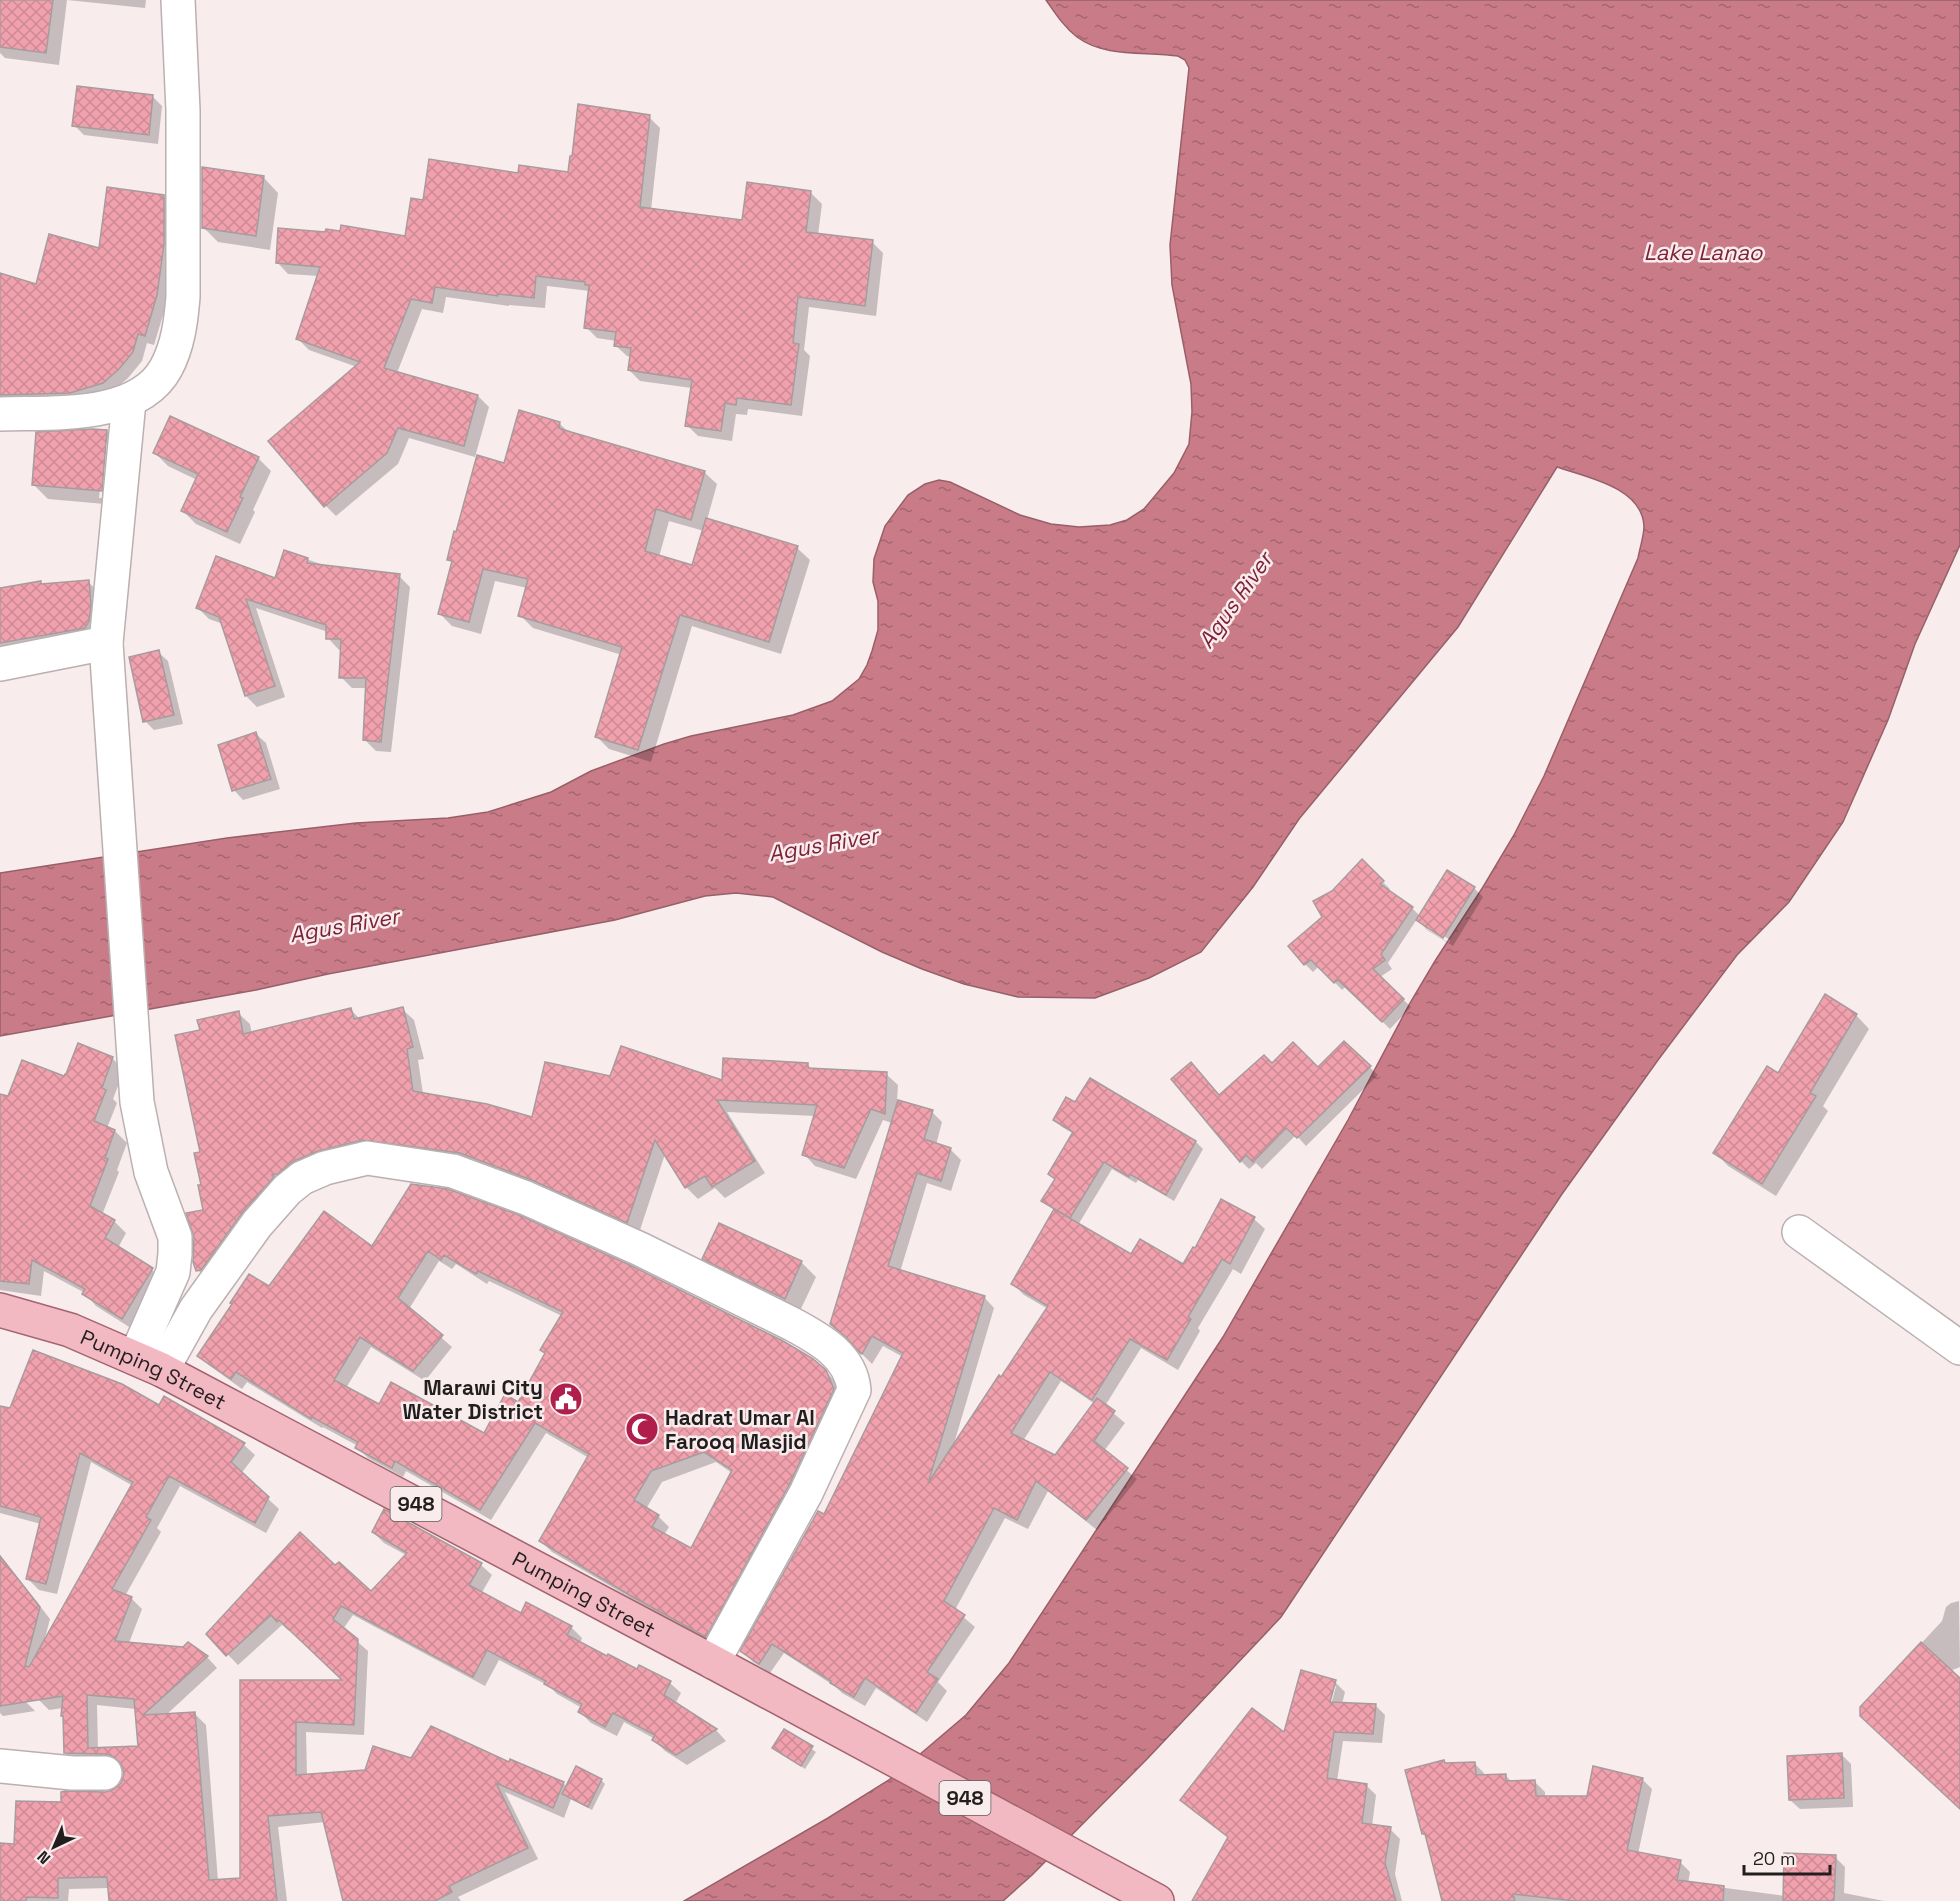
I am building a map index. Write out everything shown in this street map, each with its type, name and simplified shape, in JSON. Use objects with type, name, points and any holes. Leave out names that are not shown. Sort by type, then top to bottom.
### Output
[{"type":"main road","name":"Pumping Street","points":[[0,1310],[69,1330],[148,1364],[712,1662],[1157,1901]]},
{"type":"street","points":[[0,414],[110,407],[136,397],[165,370],[175,347],[183,297],[183,121],[178,0]]},
{"type":"street","points":[[136,397],[106,643],[137,1102],[151,1172],[175,1237],[176,1254],[148,1364]]},
{"type":"street","points":[[0,664],[106,643]]},
{"type":"street","points":[[148,1364],[196,1309],[258,1224],[287,1190],[302,1178],[325,1168],[367,1158],[453,1171],[526,1198],[640,1249],[792,1324],[817,1338],[843,1360],[850,1370],[854,1390],[806,1493],[712,1662]]},
{"type":"street","points":[[1799,1232],[1960,1348]]},
{"type":"street","points":[[0,1766],[72,1773],[105,1773]]},
{"type":"water","name":"Lake Lanao","points":[[1046,0],[1960,0],[1960,545],[1915,644],[1888,720],[1843,822],[1789,902],[1737,955],[1562,1194],[1281,1617],[1148,1758],[1032,1875],[1003,1901],[684,1901],[828,1818],[892,1778],[966,1715],[1009,1663],[1223,1337],[1348,1120],[1410,1003],[1514,835],[1544,776],[1638,558],[1644,526],[1641,513],[1634,502],[1611,486],[1557,467],[1458,627],[1299,819],[1253,887],[1201,952],[1149,978],[1095,998],[1018,997],[964,984],[882,952],[773,897],[736,893],[705,896],[615,920],[328,974],[256,990],[0,1036],[0,873],[227,838],[356,823],[448,818],[488,812],[551,792],[591,771],[664,744],[691,736],[793,715],[832,701],[859,679],[872,651],[878,630],[878,601],[873,582],[874,559],[885,526],[908,495],[925,484],[939,480],[950,482],[1020,515],[1051,524],[1079,527],[1110,525],[1127,520],[1144,509],[1174,473],[1189,444],[1192,412],[1191,384],[1172,285],[1170,245],[1189,68],[1185,60],[1178,56],[1113,51],[1088,44],[1068,29]]},
{"type":"building","points":[[0,0],[53,0],[46,53],[0,47]]},
{"type":"building","points":[[77,86],[153,95],[149,135],[72,126]]},
{"type":"building","points":[[578,104],[650,115],[640,207],[742,220],[747,182],[811,191],[806,232],[873,240],[865,306],[798,297],[793,343],[799,344],[791,405],[737,398],[736,405],[725,403],[721,431],[685,426],[692,380],[628,370],[631,348],[614,346],[616,332],[584,328],[589,285],[585,285],[585,282],[536,276],[534,298],[498,294],[498,296],[435,287],[432,303],[411,299],[384,368],[478,395],[464,446],[398,428],[387,453],[324,507],[268,441],[360,362],[296,339],[320,267],[276,263],[278,228],[325,232],[326,229],[340,231],[341,225],[405,236],[411,198],[423,200],[429,159],[518,173],[519,165],[568,172]]},
{"type":"building","points":[[202,167],[264,176],[256,236],[202,228]]},
{"type":"building","points":[[107,187],[164,195],[164,244],[157,295],[145,336],[138,334],[133,352],[103,383],[70,393],[0,395],[0,273],[36,284],[49,234],[99,248]]},
{"type":"building","points":[[519,410],[560,422],[559,428],[571,432],[705,471],[691,520],[656,509],[645,551],[692,565],[706,518],[798,546],[769,642],[680,615],[638,750],[595,737],[622,647],[518,616],[528,579],[483,569],[469,622],[438,614],[452,561],[447,560],[454,531],[456,532],[477,455],[504,463]]},
{"type":"building","points":[[170,416],[259,457],[227,532],[181,511],[198,474],[153,453]]},
{"type":"building","points":[[107,430],[102,491],[32,485],[36,432]]},
{"type":"building","points":[[284,550],[308,558],[307,563],[400,574],[381,742],[363,740],[366,678],[339,678],[341,639],[326,639],[326,625],[246,599],[275,686],[245,696],[219,617],[196,608],[216,556],[275,578]]},
{"type":"building","points":[[89,580],[91,605],[89,621],[85,628],[0,643],[0,588],[41,581],[41,584]]},
{"type":"building","points":[[159,650],[174,715],[143,722],[129,657]]},
{"type":"building","points":[[256,732],[271,779],[232,791],[218,745]]},
{"type":"building","points":[[1362,859],[1384,881],[1380,884],[1413,907],[1381,954],[1385,960],[1373,969],[1404,999],[1382,1022],[1338,980],[1334,983],[1311,960],[1304,965],[1288,946],[1322,917],[1313,901],[1332,891]]},
{"type":"building","points":[[1447,870],[1475,887],[1443,938],[1416,920]]},
{"type":"building","points":[[1825,994],[1857,1014],[1810,1093],[1816,1096],[1762,1184],[1713,1153],[1767,1066],[1778,1073]]},
{"type":"building","points":[[403,1007],[413,1047],[407,1049],[413,1091],[487,1104],[532,1117],[545,1062],[610,1076],[621,1046],[722,1080],[723,1058],[808,1063],[808,1068],[887,1072],[885,1114],[871,1109],[844,1168],[802,1155],[817,1105],[717,1100],[755,1161],[712,1187],[705,1176],[685,1188],[655,1140],[627,1223],[534,1181],[460,1153],[363,1140],[318,1151],[294,1161],[277,1174],[272,1175],[274,1177],[242,1213],[201,1270],[196,1271],[193,1262],[194,1237],[186,1213],[203,1210],[198,1185],[201,1185],[194,1153],[200,1152],[175,1035],[200,1030],[197,1020],[239,1011],[243,1034],[351,1008],[354,1019]]},
{"type":"building","points":[[1344,1041],[1371,1066],[1297,1138],[1286,1128],[1253,1162],[1246,1155],[1240,1162],[1171,1079],[1191,1062],[1219,1095],[1264,1055],[1272,1063],[1293,1042],[1318,1067]]},
{"type":"building","points":[[78,1043],[113,1057],[102,1088],[106,1090],[94,1121],[115,1130],[105,1158],[108,1159],[90,1206],[115,1220],[105,1238],[153,1268],[122,1319],[82,1294],[85,1289],[32,1260],[29,1284],[0,1281],[0,1094],[8,1096],[22,1060],[64,1076]]},
{"type":"building","points":[[1090,1078],[1196,1141],[1166,1195],[1104,1162],[1070,1218],[1041,1201],[1055,1179],[1048,1174],[1073,1132],[1053,1120],[1066,1097],[1075,1102]]},
{"type":"building","points":[[898,1100],[933,1110],[924,1139],[951,1148],[941,1181],[917,1173],[888,1266],[985,1296],[928,1483],[999,1375],[1001,1377],[1048,1306],[1011,1284],[1054,1209],[1131,1254],[1140,1239],[1183,1264],[1193,1247],[1195,1248],[1221,1199],[1255,1217],[1230,1264],[1222,1259],[1188,1317],[1191,1319],[1167,1360],[1130,1339],[1092,1400],[1050,1372],[1011,1433],[1055,1455],[1097,1398],[1115,1411],[1094,1441],[1128,1468],[1086,1520],[1036,1481],[1017,1520],[994,1508],[944,1601],[965,1615],[927,1672],[938,1679],[916,1713],[865,1678],[854,1697],[772,1644],[759,1664],[740,1651],[818,1511],[824,1514],[903,1353],[872,1336],[862,1354],[830,1324]]},
{"type":"building","points":[[411,1184],[448,1189],[519,1215],[632,1266],[783,1341],[812,1358],[826,1370],[834,1389],[789,1485],[706,1637],[539,1541],[589,1454],[535,1423],[480,1510],[395,1461],[392,1468],[355,1448],[358,1442],[312,1417],[311,1419],[236,1372],[231,1379],[197,1356],[249,1274],[269,1286],[324,1211],[372,1246]],"holes":[[[428,1251],[441,1260],[444,1255],[476,1274],[478,1271],[563,1312],[540,1350],[545,1353],[518,1402],[505,1394],[484,1433],[391,1382],[379,1404],[334,1380],[360,1337],[413,1371],[443,1335],[398,1298]],[[704,1452],[732,1470],[691,1548],[652,1527],[659,1515],[634,1500],[651,1471]]]},
{"type":"building","points":[[719,1223],[802,1261],[785,1299],[702,1259]]},
{"type":"building","points":[[33,1350],[122,1384],[159,1405],[164,1396],[245,1443],[231,1462],[269,1497],[255,1523],[169,1476],[146,1517],[151,1520],[112,1589],[132,1597],[115,1641],[183,1647],[188,1642],[208,1656],[143,1715],[195,1712],[209,1880],[240,1878],[240,1680],[342,1680],[271,1615],[226,1656],[206,1634],[300,1532],[335,1565],[339,1562],[371,1591],[407,1553],[372,1532],[384,1509],[482,1563],[469,1585],[521,1613],[526,1602],[572,1626],[567,1635],[607,1656],[608,1654],[637,1669],[639,1665],[671,1681],[664,1695],[717,1729],[676,1755],[652,1740],[655,1735],[613,1713],[605,1727],[578,1712],[582,1704],[544,1684],[546,1681],[487,1650],[473,1677],[341,1606],[333,1619],[358,1639],[354,1725],[296,1722],[296,1775],[365,1770],[373,1746],[411,1758],[431,1726],[509,1762],[510,1759],[564,1782],[553,1808],[496,1783],[528,1848],[449,1886],[452,1892],[435,1901],[343,1901],[321,1812],[268,1816],[277,1901],[109,1901],[107,1877],[58,1878],[58,1898],[27,1897],[26,1901],[0,1901],[0,1843],[14,1844],[16,1801],[61,1802],[61,1792],[65,1791],[106,1792],[121,1783],[124,1774],[121,1764],[114,1757],[105,1754],[64,1753],[63,1716],[61,1716],[63,1696],[0,1706],[0,1556],[40,1607],[25,1666],[29,1667],[133,1482],[80,1453],[46,1584],[26,1579],[41,1517],[0,1506],[0,1406],[10,1408]],"holes":[[[87,1695],[134,1699],[138,1746],[88,1748]]]},
{"type":"building","points":[[1921,1642],[1960,1678],[1960,1809],[1860,1716],[1860,1707]]},
{"type":"building","points":[[1301,1670],[1336,1680],[1330,1702],[1376,1704],[1373,1734],[1334,1732],[1327,1778],[1367,1784],[1362,1823],[1391,1827],[1385,1863],[1396,1901],[1192,1901],[1228,1837],[1180,1800],[1252,1708],[1284,1732]]},
{"type":"building","points":[[784,1729],[813,1746],[801,1766],[772,1748]]},
{"type":"building","points":[[1842,1753],[1844,1798],[1789,1800],[1787,1756]]},
{"type":"building","points":[[1444,1760],[1445,1763],[1475,1762],[1476,1775],[1506,1774],[1506,1781],[1535,1780],[1536,1796],[1587,1796],[1593,1766],[1643,1778],[1627,1850],[1681,1860],[1677,1880],[1724,1886],[1723,1901],[1575,1901],[1513,1894],[1515,1901],[1442,1901],[1425,1834],[1422,1834],[1405,1770]]},
{"type":"building","points":[[576,1766],[602,1779],[588,1807],[562,1794]]},
{"type":"building","points":[[1784,1853],[1836,1855],[1834,1901],[1783,1901]]},
{"type":"place","name":"Marawi City Water District","points":[[566,1399]]},
{"type":"place","name":"Hadrat Umar Al Farooq Masjid","points":[[642,1429]]},
{"type":"water label","name":"Agus River","points":[[1235,600]]},
{"type":"water label","name":"Agus River","points":[[823,844]]},
{"type":"water label","name":"Agus River","points":[[344,925]]}]
